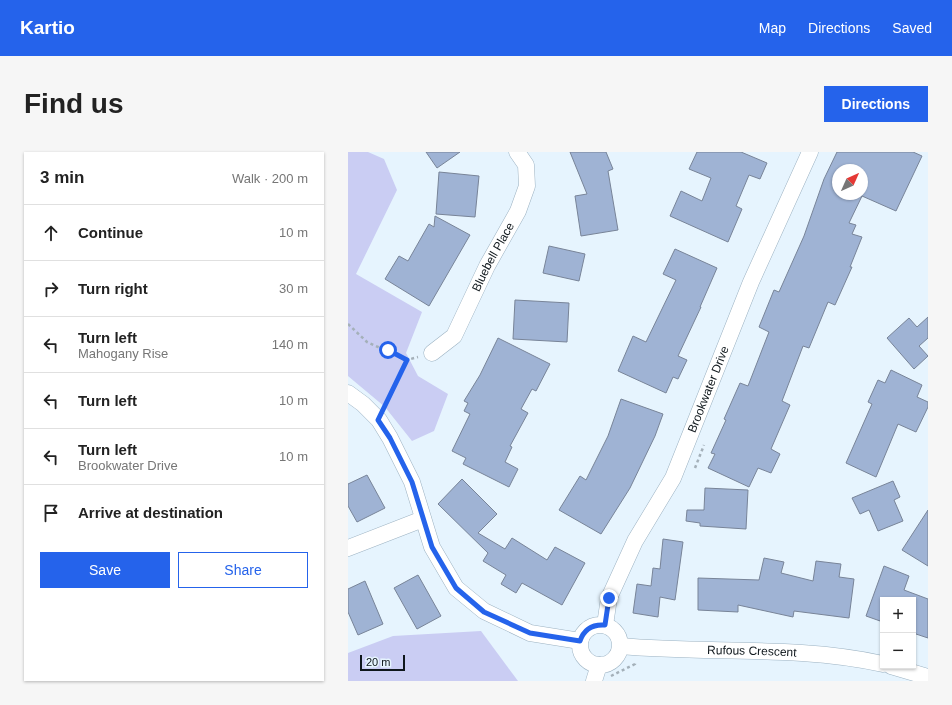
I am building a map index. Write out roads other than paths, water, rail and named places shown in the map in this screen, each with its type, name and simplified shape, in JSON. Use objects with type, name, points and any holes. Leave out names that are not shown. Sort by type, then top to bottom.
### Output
[{"type":"street","name":"Bluebell Place","points":[[432,353],[454,336],[486,266],[518,211],[527,186],[526,165],[517,152]]},
{"type":"street","name":"Brookwater Drive","points":[[605,625],[609,598],[635,541],[673,478],[751,282],[810,152]]},
{"type":"street","points":[[348,393],[378,420],[390,438],[412,482],[432,547],[456,588],[484,612],[530,633],[580,641]]},
{"type":"street","points":[[348,548],[423,519]]},
{"type":"street","points":[[605,625],[617,632],[621,646],[616,658],[612,662],[599,665],[586,660],[580,648],[580,641],[582,635],[592,626],[605,625]]},
{"type":"street","name":"Rufous Crescent","points":[[621,646],[791,652],[852,657],[880,663]]},
{"type":"street","points":[[594,681],[599,665]]},
{"type":"street","points":[[901,669],[928,677]]}]
